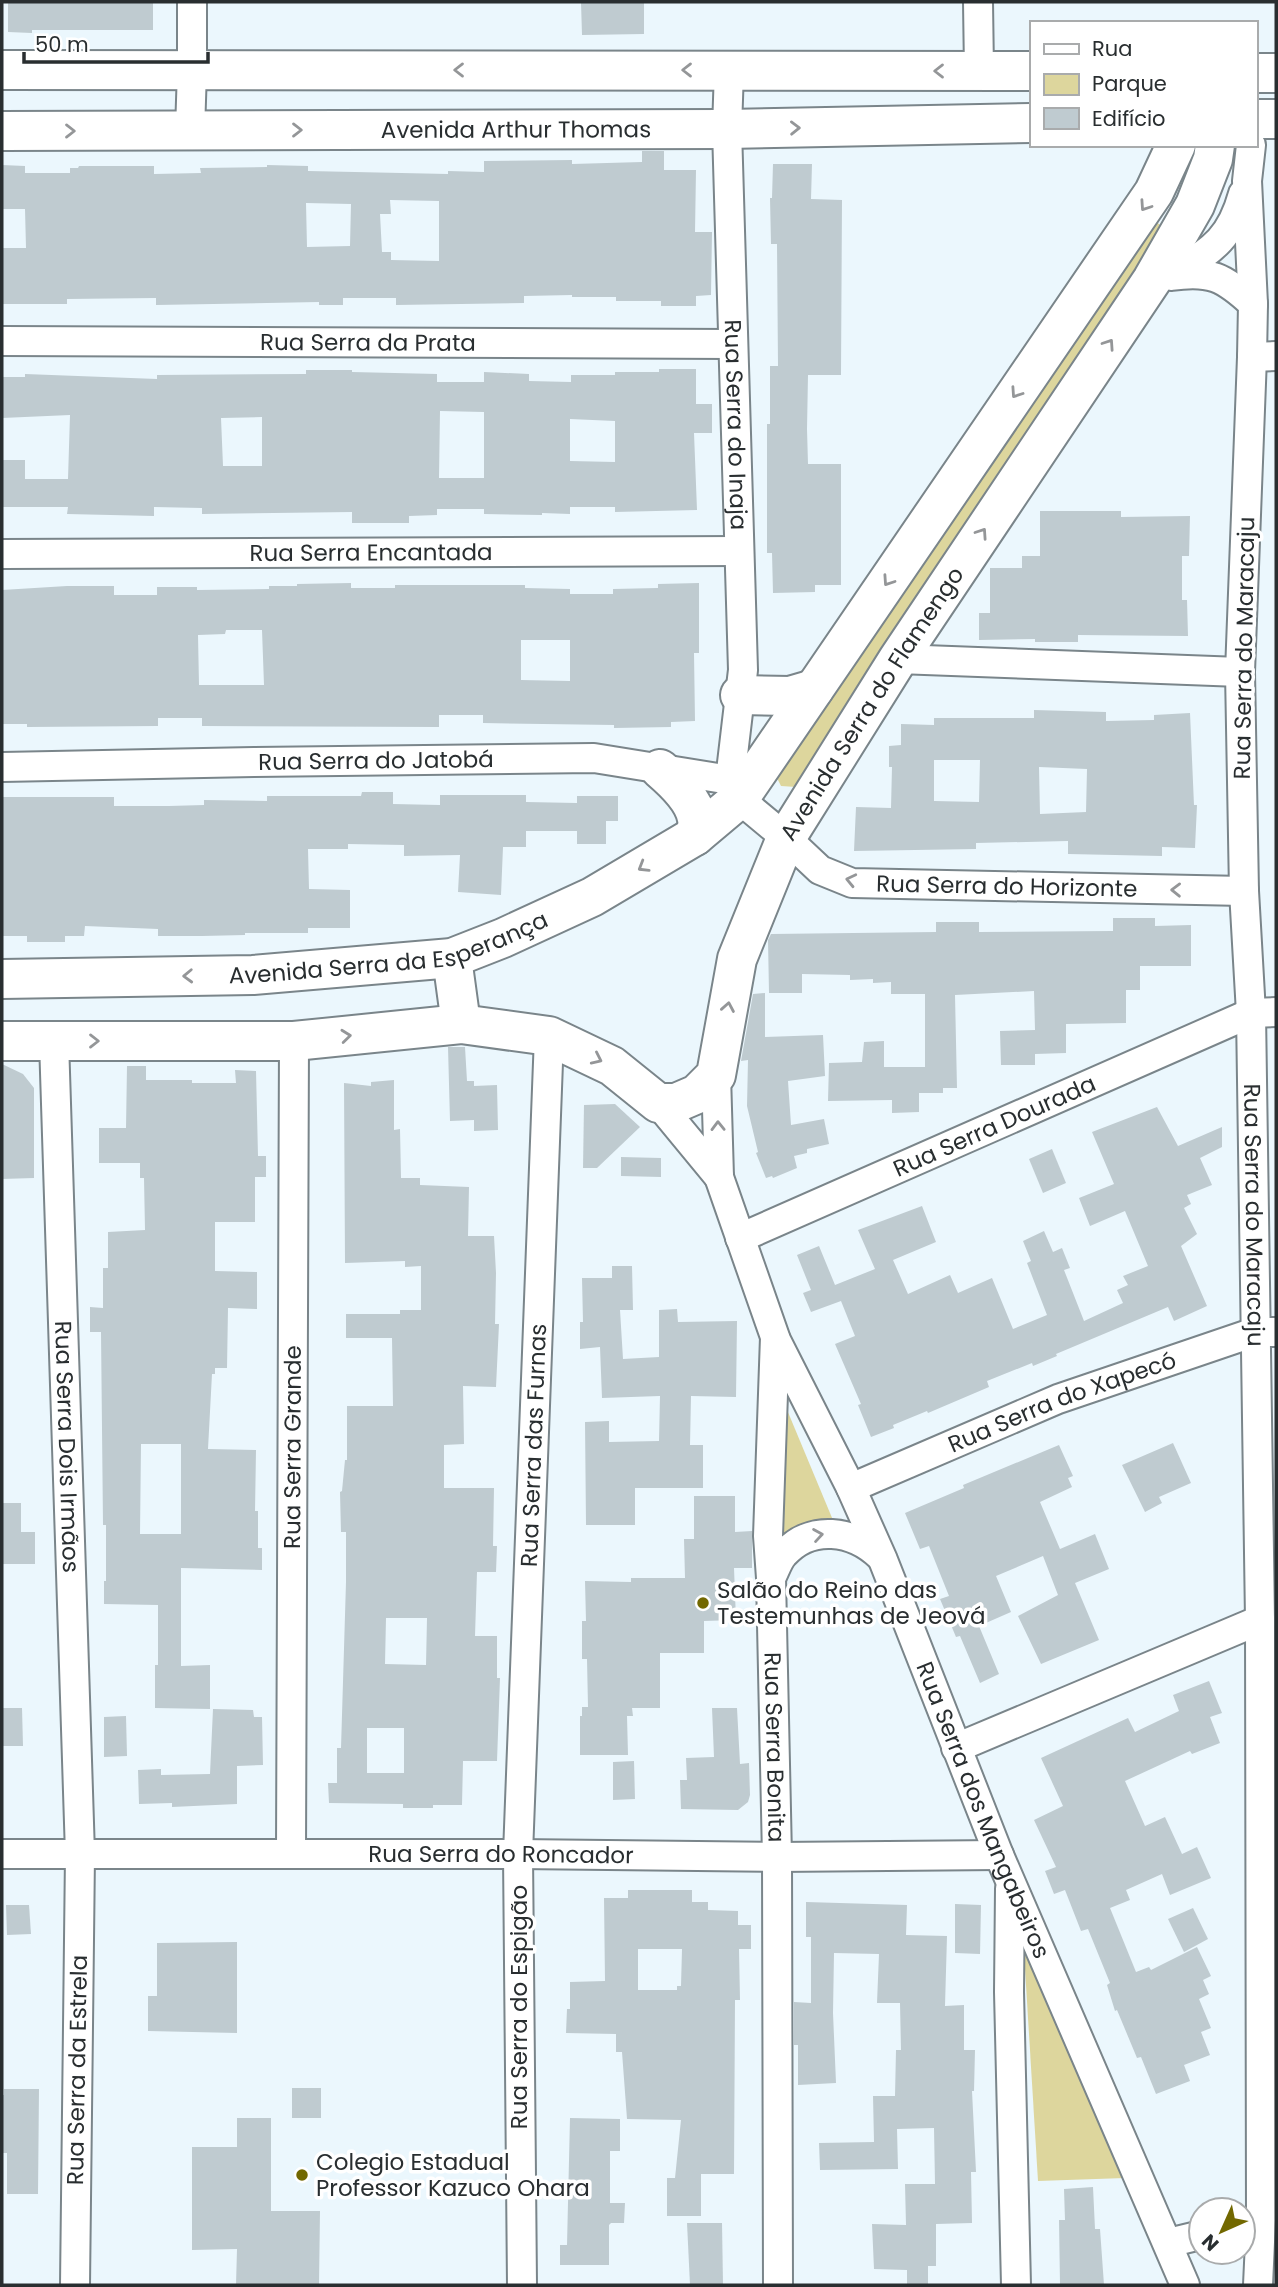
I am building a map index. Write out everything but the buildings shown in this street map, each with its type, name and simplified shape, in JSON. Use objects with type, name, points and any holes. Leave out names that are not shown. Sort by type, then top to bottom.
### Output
[{"type":"street","points":[[190,131],[192,2]]},
{"type":"street","points":[[978,2],[979,71]]},
{"type":"street","points":[[2,70],[1030,71]]},
{"type":"street","name":"Rua Serra do Inaja","points":[[729,70],[727,129],[743,670],[734,789]]},
{"type":"street","points":[[1257,73],[1276,73]]},
{"type":"street","points":[[1257,119],[1276,119]]},
{"type":"street","name":"Avenida Arthur Thomas","points":[[2,131],[727,129],[1030,123]]},
{"type":"street","points":[[734,789],[814,689],[1154,192],[1175,147]]},
{"type":"street","name":"Avenida Serra do Flamengo","points":[[719,1177],[716,1074],[737,960],[786,838],[898,659],[1162,277],[1195,205],[1213,159],[1215,147]]},
{"type":"street","name":"Rua Serra do Maracaju","points":[[1251,147],[1247,181],[1253,304],[1264,356],[1240,672],[1244,891],[1264,1012],[1267,1485],[1260,1620],[1269,2167],[1257,2206]]},
{"type":"street","points":[[1162,277],[1211,250],[1228,232],[1237,216],[1247,181]]},
{"type":"street","points":[[1162,277],[1192,273],[1213,276],[1232,284],[1253,304]]},
{"type":"street","name":"Rua Serra da Prata","points":[[2,341],[733,344]]},
{"type":"street","name":"Rua Serra Encantada","points":[[2,554],[739,551]]},
{"type":"street","points":[[898,659],[1240,672]]},
{"type":"street","points":[[740,695],[790,696],[814,689]]},
{"type":"street","name":"Rua Serra do Jatobá","points":[[2,767],[594,758],[660,769],[734,789]]},
{"type":"street","points":[[660,769],[677,783],[689,801],[698,820],[695,836]]},
{"type":"street","name":"Rua Serra do Horizonte","points":[[734,789],[820,870],[852,883],[1244,891]]},
{"type":"street","name":"Avenida Serra da Esperança","points":[[2,979],[253,975],[452,958],[592,897],[695,836],[734,789]]},
{"type":"street","points":[[452,958],[461,1024]]},
{"type":"street","name":"Rua Serra Dourada","points":[[740,1238],[1264,1012]]},
{"type":"street","points":[[2,1041],[294,1041],[461,1024],[549,1036],[612,1066],[658,1102],[719,1177]]},
{"type":"street","name":"Rua Serra das Furnas","points":[[518,1854],[549,1036]]},
{"type":"street","name":"Rua Serra Dois Irmãos","points":[[54,1041],[80,1854]]},
{"type":"street","name":"Rua Serra Grande","points":[[291,1853],[294,1041]]},
{"type":"street","points":[[658,1102],[676,1103],[697,1094],[716,1074]]},
{"type":"street","name":"Rua Serra Bonita","points":[[719,1177],[775,1337],[768,1523],[777,1857],[778,2285]]},
{"type":"street","name":"Rua Serra do Xapecó","points":[[851,1488],[1058,1399],[1266,1332]]},
{"type":"street","name":"Rua Serra dos Mangabeiros","points":[[775,1337],[851,1488],[883,1560],[1005,1866],[1185,2285]]},
{"type":"street","points":[[771,1578],[782,1555],[810,1535],[837,1533],[854,1538],[872,1548],[883,1560]]},
{"type":"street","points":[[956,1748],[1260,1620]]},
{"type":"street","name":"Rua Serra do Roncador","points":[[2,1854],[291,1853],[777,1857],[1005,1866]]},
{"type":"street","name":"Rua Serra da Estrela","points":[[75,2285],[80,1854]]},
{"type":"street","name":"Rua Serra do Espigão","points":[[518,1854],[522,2285]]},
{"type":"street","points":[[1005,1866],[1016,2285]]},
{"type":"street","points":[[1168,2243],[1187,2238]]},
{"type":"street","name":"Rua Serra do Maracaju","points":[[1256,2266],[1258,2285]]},
{"type":"green space","points":[[1153,220],[1168,230],[796,787],[781,786],[775,774]]},
{"type":"green space","points":[[785,1405],[835,1525],[784,1534]]},
{"type":"green space","points":[[1023,1936],[1125,2178],[1038,2181]]},
{"type":"place","name":"Salão do Reino das Testemunhas de Jeová","points":[[703,1603]]},
{"type":"place","name":"Colegio Estadual Professor Kazuco Ohara","points":[[302,2175]]}]
